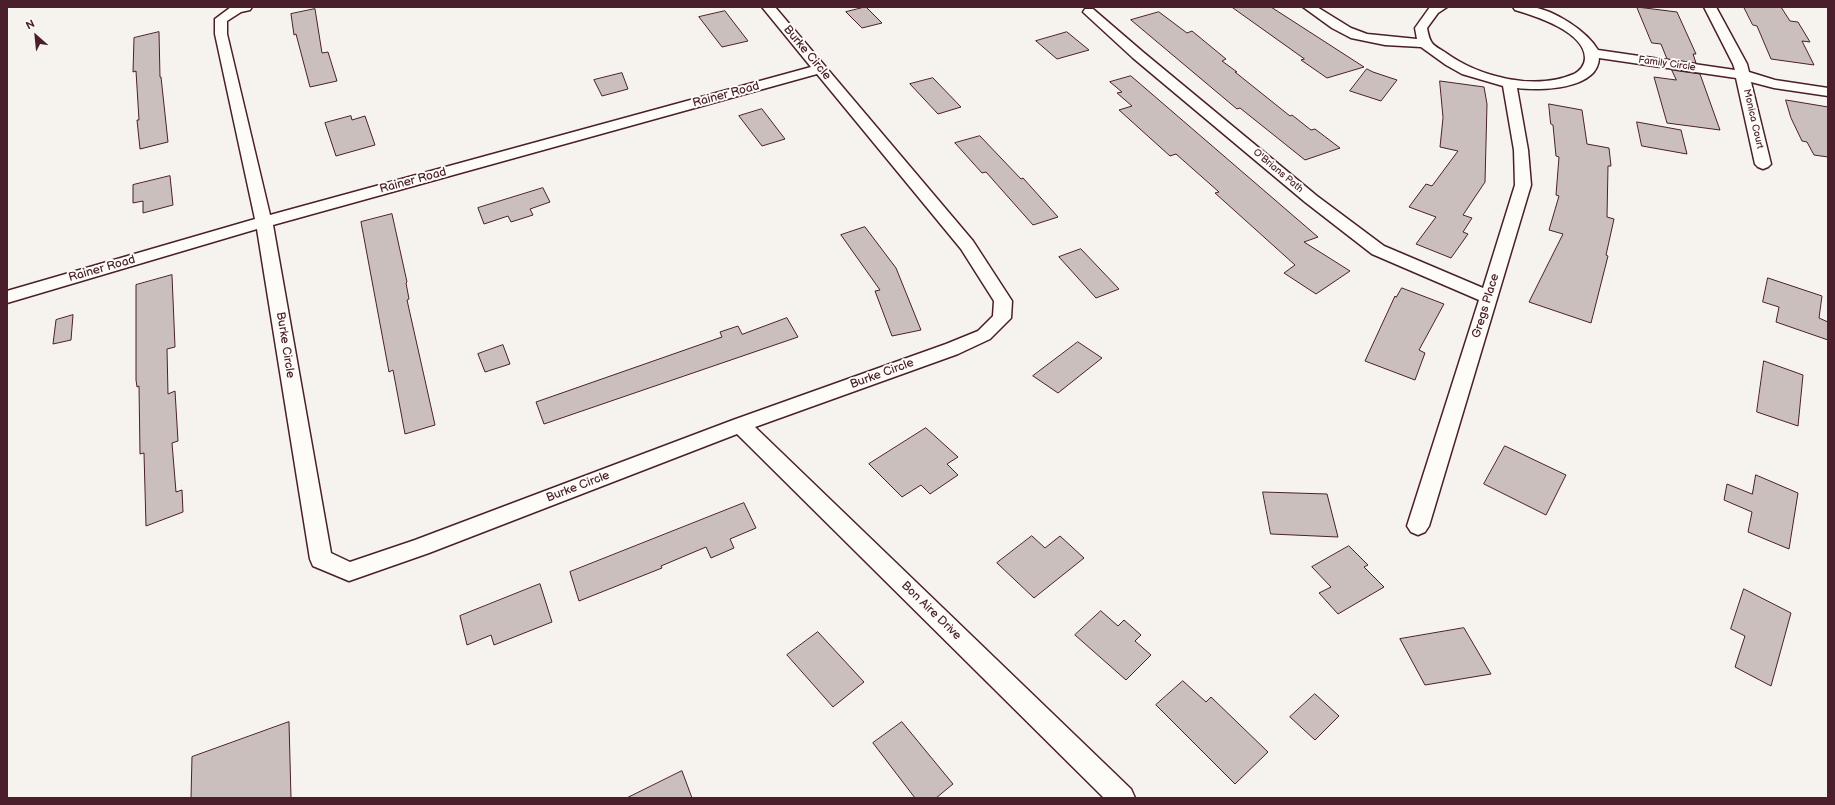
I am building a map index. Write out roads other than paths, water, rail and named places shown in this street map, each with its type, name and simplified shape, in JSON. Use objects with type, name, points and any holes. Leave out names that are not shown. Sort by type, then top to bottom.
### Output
[{"type":"street","name":"Burke Circle","points":[[246,7],[237,9],[221,19],[221,34],[264,222],[321,559],[348,572],[421,548],[740,425],[952,349],[984,335],[1002,318],[1003,301],[976,258],[821,69],[768,7]]},
{"type":"street","points":[[1309,7],[1347,31],[1363,37],[1425,44],[1446,61],[1485,78],[1521,85],[1550,85],[1579,77],[1589,68],[1592,59],[1591,53],[1583,39],[1570,28],[1543,14],[1519,7]]},
{"type":"street","points":[[1425,44],[1421,28],[1434,10],[1441,7]]},
{"type":"street","name":"Monica Court","points":[[1710,7],[1740,64],[1763,164]]},
{"type":"street","name":"O'Brians Path","points":[[1089,12],[1138,55],[1311,199],[1378,250],[1488,297]]},
{"type":"street","name":"Family Circle","points":[[1591,53],[1743,75],[1774,84],[1828,92]]},
{"type":"street","name":"Rainer Road","points":[[7,297],[264,222],[821,69]]},
{"type":"street","name":"Family Circle","points":[[1743,75],[1769,72],[1828,80]]},
{"type":"street","name":"Gregs Place","points":[[1418,526],[1523,185],[1521,150],[1509,82]]},
{"type":"street","name":"Bon Aire Drive","points":[[740,425],[1122,798]]}]
